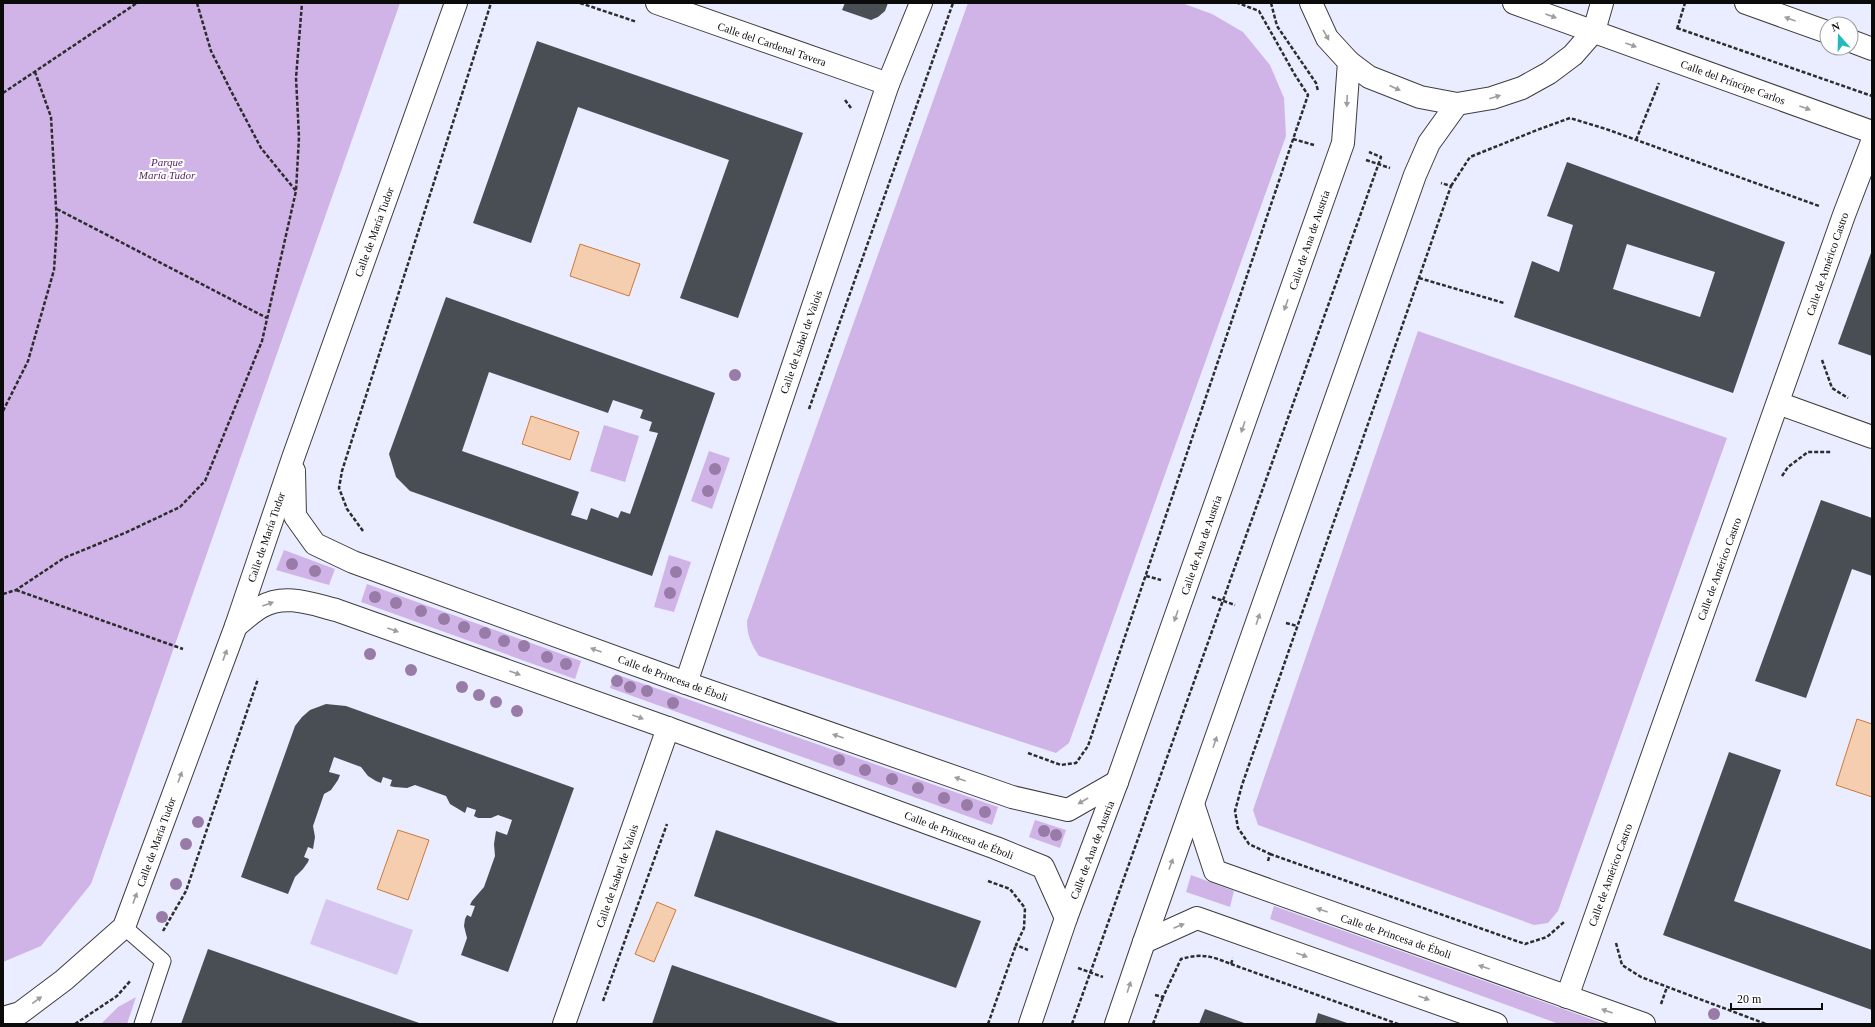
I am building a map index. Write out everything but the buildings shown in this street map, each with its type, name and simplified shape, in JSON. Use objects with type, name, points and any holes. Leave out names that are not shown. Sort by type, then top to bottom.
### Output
[{"type":"street","name":"Calle de María Tudor","points":[[3,1018],[20,1013],[64,980],[124,927],[236,626],[293,458],[456,3]]},
{"type":"street","name":"Calle del Cardenal Tavera","points":[[657,3],[888,84]]},
{"type":"street","name":"Calle de Isabel de Valois","points":[[686,683],[888,84],[920,3]]},
{"type":"street","points":[[1311,3],[1327,38],[1349,62],[1370,77],[1400,91],[1420,97],[1457,104],[1492,98],[1522,88],[1549,73],[1573,55],[1594,31],[1602,3]]},
{"type":"street","name":"Calle del Príncipe Carlos","points":[[1514,3],[1872,132]]},
{"type":"street","points":[[1746,3],[1819,29]]},
{"type":"street","points":[[1859,44],[1872,48]]},
{"type":"street","name":"Calle de Ana de Austria","points":[[1030,1024],[1066,918],[1117,782],[1343,143],[1349,62]]},
{"type":"street","points":[[1116,1024],[1415,175],[1429,143],[1457,104]]},
{"type":"street","name":"Calle de Américo Castro","points":[[1567,997],[1844,215],[1872,142]]},
{"type":"street","points":[[1778,403],[1872,437]]},
{"type":"street","name":"Calle de Princesa de Éboli","points":[[293,458],[295,516],[315,544],[353,562],[686,683],[1019,799],[1068,810],[1117,782]]},
{"type":"street","name":"Calle de Princesa de Éboli","points":[[236,626],[261,606],[278,600],[294,600],[336,610],[668,728],[996,848],[1043,867],[1066,918]]},
{"type":"street","name":"Calle de Isabel de Valois","points":[[564,1024],[668,728]]},
{"type":"street","name":"Calle de Princesa de Éboli","points":[[1193,804],[1215,871],[1644,1024]]},
{"type":"street","points":[[1144,942],[1197,918],[1496,1024]]},
{"type":"lane","points":[[124,927],[163,960],[142,1024]]},
{"type":"path","points":[[3,93],[137,3]]},
{"type":"path","points":[[197,3],[211,51],[261,148],[296,191]]},
{"type":"path","points":[[3,594],[16,590],[64,558],[127,532],[180,507],[206,481],[262,340],[296,191],[299,137],[296,78],[302,3]]},
{"type":"path","points":[[363,531],[347,509],[339,488],[342,471],[490,3]]},
{"type":"path","points":[[580,3],[640,24]]},
{"type":"path","points":[[809,409],[953,3]]},
{"type":"path","points":[[1028,753],[1061,765],[1076,763],[1088,746],[1308,94],[1295,75],[1260,11],[1238,3]]},
{"type":"path","points":[[1271,3],[1278,26],[1316,83],[1319,96]]},
{"type":"path","points":[[1678,28],[1872,96]]},
{"type":"path","points":[[3,411],[28,361],[54,270],[56,208],[51,117],[35,72]]},
{"type":"path","points":[[841,97],[848,101],[854,115]]},
{"type":"path","points":[[1565,921],[1547,937],[1525,944],[1270,854],[1249,844],[1238,828],[1235,812],[1242,785],[1451,186],[1470,157],[1570,118],[1606,129],[1844,215]]},
{"type":"path","points":[[1292,139],[1319,146]]},
{"type":"path","points":[[1072,1024],[1381,157]]},
{"type":"path","points":[[1360,159],[1393,169]]},
{"type":"path","points":[[1437,181],[1451,186]]},
{"type":"path","points":[[56,208],[267,318]]},
{"type":"path","points":[[1419,278],[1504,303]]},
{"type":"path","points":[[1781,478],[1788,467],[1808,452],[1841,452],[1850,429],[1858,404],[1832,388],[1822,359]]},
{"type":"path","points":[[1146,576],[1164,581]]},
{"type":"path","points":[[16,590],[183,649]]},
{"type":"path","points":[[1210,596],[1237,606]]},
{"type":"path","points":[[1286,623],[1297,626]]},
{"type":"path","points":[[75,1024],[117,996],[144,965],[186,891],[258,678]]},
{"type":"path","points":[[603,1002],[667,824]]},
{"type":"path","points":[[1266,866],[1270,854]]},
{"type":"path","points":[[988,881],[1010,889],[1025,908],[1024,928],[1016,945],[988,1024]]},
{"type":"path","points":[[1615,939],[1622,965],[1641,977],[1766,1024]]},
{"type":"path","points":[[1016,945],[1031,950]]},
{"type":"path","points":[[1154,1024],[1162,997],[1181,959],[1195,955],[1211,956],[1398,1024]]},
{"type":"path","points":[[1231,964],[1233,957]]},
{"type":"path","points":[[1072,965],[1108,979]]},
{"type":"path","points":[[1148,993],[1162,997]]},
{"type":"green space","name":"Parque María Tudor","points":[[3,3],[400,3],[91,884],[41,946],[3,962]]},
{"type":"green space","points":[[968,3],[1182,3],[1212,14],[1243,32],[1270,65],[1284,98],[1286,136],[1069,743],[1056,753],[759,656],[750,639],[747,626],[747,621]]},
{"type":"green space","points":[[1418,331],[1727,438],[1558,911],[1548,923],[1534,925],[1258,825],[1253,810]]},
{"type":"green space","points":[[604,425],[639,436],[625,482],[590,471]]},
{"type":"green space","points":[[709,451],[730,458],[712,509],[691,501]]},
{"type":"green space","points":[[284,550],[335,569],[329,585],[276,570]]},
{"type":"green space","points":[[669,555],[691,562],[674,612],[654,607]]},
{"type":"green space","points":[[367,584],[581,661],[575,679],[361,602]]},
{"type":"green space","points":[[615,674],[998,807],[992,825],[610,688]]},
{"type":"green space","points":[[1035,820],[1066,830],[1060,848],[1029,837]]},
{"type":"green space","points":[[1191,875],[1234,891],[1230,907],[1186,892]]},
{"type":"green space","points":[[1274,906],[1605,1024],[1559,1024],[1270,919]]},
{"type":"green space","points":[[136,997],[127,1024],[101,1024],[118,1007]]},
{"type":"shaded area","points":[[580,244],[640,264],[629,296],[570,276]]},
{"type":"shaded area","points":[[531,416],[579,432],[570,460],[522,444]]},
{"type":"shaded area","points":[[1857,719],[1872,724],[1872,797],[1836,785]]},
{"type":"shaded area","points":[[398,830],[429,840],[408,900],[377,889]]},
{"type":"shaded area","points":[[326,899],[413,930],[397,975],[310,944]]},
{"type":"shaded area","points":[[657,902],[676,910],[654,962],[635,954]]}]
